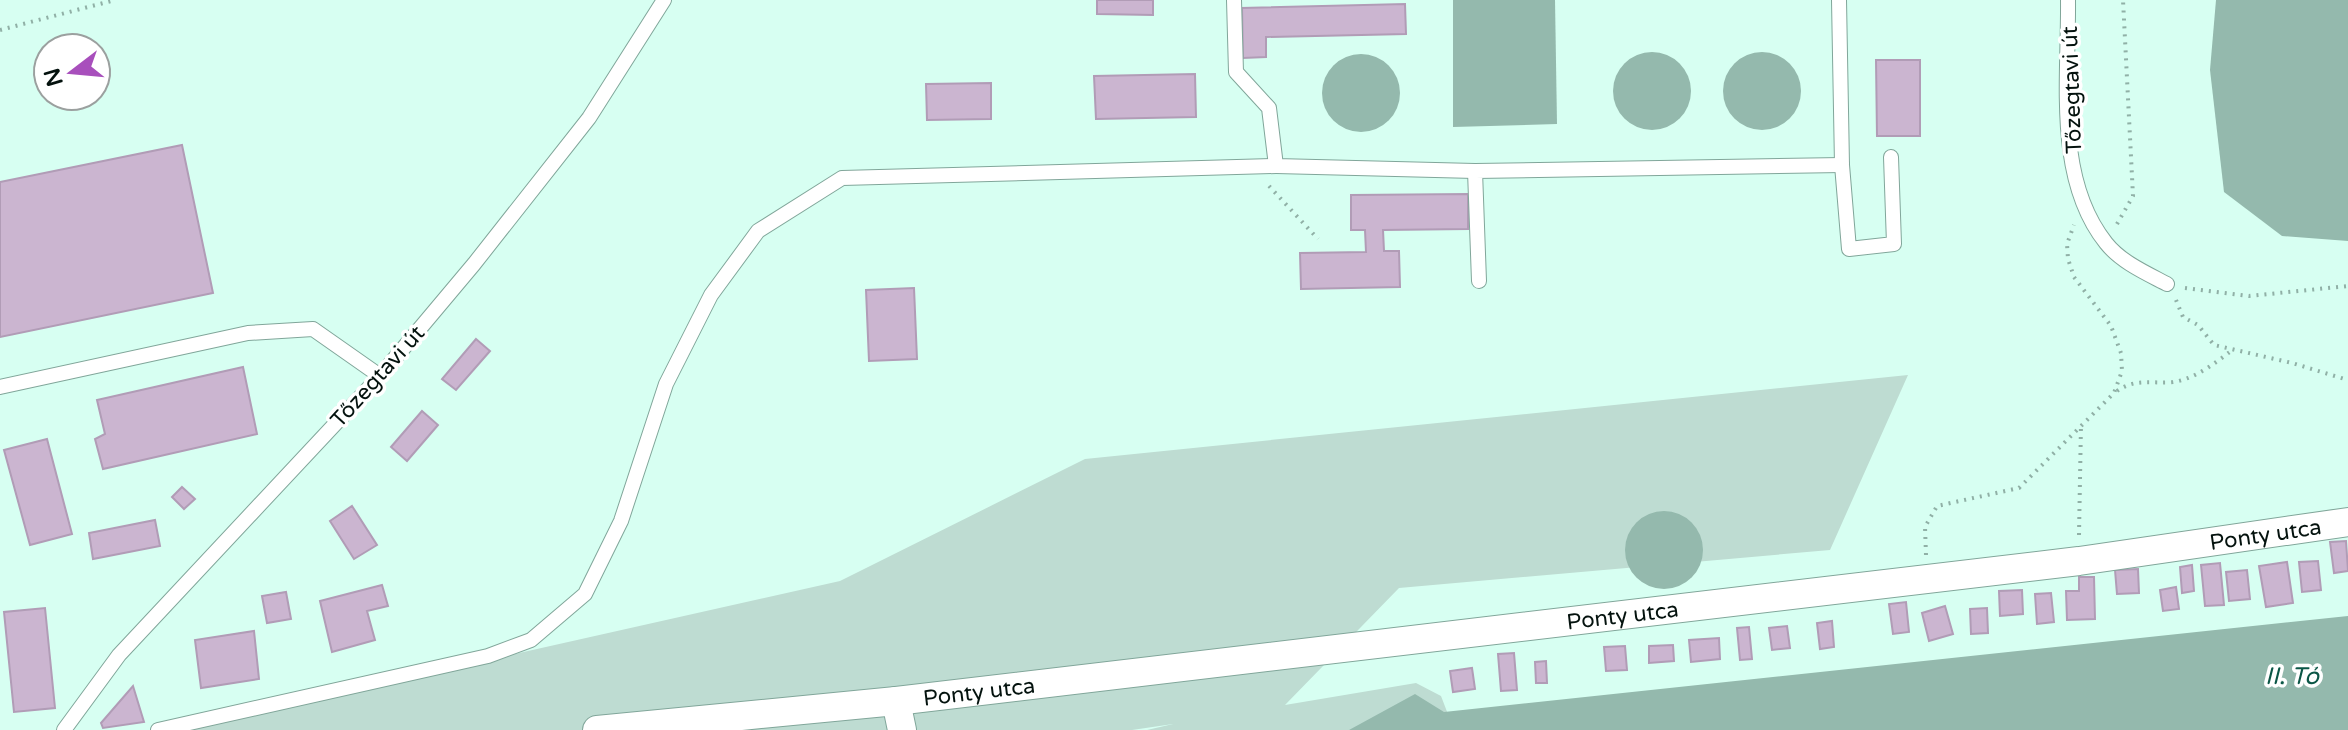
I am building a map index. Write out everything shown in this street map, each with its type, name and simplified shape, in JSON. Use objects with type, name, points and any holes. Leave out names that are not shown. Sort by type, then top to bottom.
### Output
[{"type":"street","name":"Ponty utca","points":[[597,730],[896,701],[2079,561],[2348,522]]},
{"type":"street","points":[[896,701],[902,730]]},
{"type":"lane","name":"Tőzegtavi út","points":[[64,730],[119,655],[380,376],[589,118],[664,0]]},
{"type":"lane","points":[[1234,0],[1236,72],[1269,108],[1276,166]]},
{"type":"lane","points":[[1839,0],[1842,165],[1849,249],[1894,244],[1891,157]]},
{"type":"lane","name":"Tőzegtavi út","points":[[2068,0],[2070,149],[2084,205],[2106,243],[2123,259],[2167,284]]},
{"type":"lane","points":[[158,730],[488,656],[531,640],[585,594],[621,521],[666,384],[711,295],[758,231],[842,178],[1276,166],[1475,171],[1842,165]]},
{"type":"lane","points":[[1475,171],[1479,281]]},
{"type":"lane","points":[[0,387],[248,333],[313,329],[380,376]]},
{"type":"path","points":[[0,30],[115,0]]},
{"type":"path","points":[[2106,243],[2133,196],[2123,0]]},
{"type":"path","points":[[1254,169],[1318,239]]},
{"type":"path","points":[[2084,205],[2067,244],[2068,259],[2074,277],[2111,326],[2121,353],[2122,371],[2114,393]]},
{"type":"path","points":[[2167,284],[2249,296],[2348,286]]},
{"type":"path","points":[[2167,284],[2183,317],[2198,325],[2214,345],[2348,380]]},
{"type":"path","points":[[1927,579],[1925,527],[1937,506],[2019,488],[2081,422],[2127,384],[2175,382],[2206,369],[2231,351]]},
{"type":"path","points":[[2079,561],[2081,422]]},
{"type":"shaded area","points":[[1908,375],[1830,550],[1399,588],[1285,705],[1416,683],[1441,696],[1454,730],[1147,730],[1173,724],[1132,730],[177,730],[840,581],[1085,459]]},
{"type":"water","points":[[1453,0],[1555,0],[1557,124],[1453,127]]},
{"type":"water","points":[[2216,0],[2348,0],[2348,241],[2282,236],[2224,192],[2210,70]]},
{"type":"water","points":[[1644,52],[1660,52],[1674,58],[1685,69],[1691,91],[1685,113],[1674,124],[1660,130],[1644,130],[1630,124],[1619,113],[1613,99],[1613,83],[1619,69],[1630,58]]},
{"type":"water","points":[[1762,52],[1777,55],[1790,63],[1798,76],[1801,91],[1798,106],[1790,119],[1777,127],[1762,130],[1747,127],[1734,119],[1726,106],[1723,91],[1726,76],[1734,63],[1747,55]]},
{"type":"water","points":[[1353,54],[1369,54],[1383,60],[1394,71],[1400,93],[1394,115],[1383,126],[1369,132],[1353,132],[1339,126],[1328,115],[1322,101],[1322,85],[1328,71],[1339,60]]},
{"type":"water","points":[[1656,511],[1672,511],[1686,517],[1697,528],[1703,550],[1697,572],[1686,583],[1672,589],[1656,589],[1642,583],[1631,572],[1625,558],[1625,542],[1631,528],[1642,517]]},
{"type":"water","name":"II. Tó","points":[[2348,616],[2348,730],[1349,730],[1415,694],[1444,712]]},
{"type":"building","points":[[1097,0],[1153,0],[1153,15],[1097,14]]},
{"type":"building","points":[[1405,4],[1406,34],[1266,37],[1266,57],[1243,58],[1242,8]]},
{"type":"building","points":[[1876,60],[1920,60],[1920,136],[1877,136]]},
{"type":"building","points":[[1195,74],[1196,117],[1096,119],[1094,76]]},
{"type":"building","points":[[991,83],[991,119],[927,120],[926,84]]},
{"type":"building","points":[[182,145],[213,293],[0,337],[0,182]]},
{"type":"building","points":[[1468,194],[1468,229],[1383,230],[1384,251],[1399,251],[1400,287],[1301,289],[1300,253],[1366,252],[1365,230],[1351,230],[1351,195]]},
{"type":"building","points":[[914,288],[917,359],[869,361],[866,290]]},
{"type":"building","points":[[476,339],[490,351],[456,390],[442,379]]},
{"type":"building","points":[[243,367],[257,434],[103,469],[95,439],[105,434],[97,400]]},
{"type":"building","points":[[422,411],[438,425],[407,461],[391,447]]},
{"type":"building","points":[[47,439],[72,534],[30,545],[4,450]]},
{"type":"building","points":[[182,487],[195,499],[184,509],[172,497]]},
{"type":"building","points":[[352,506],[377,545],[354,559],[330,521]]},
{"type":"building","points":[[155,520],[160,546],[93,559],[89,533]]},
{"type":"building","points":[[2346,541],[2348,571],[2334,573],[2330,542]]},
{"type":"building","points":[[2318,561],[2321,590],[2302,592],[2299,562]]},
{"type":"building","points":[[2287,562],[2293,603],[2266,607],[2259,566]]},
{"type":"building","points":[[2220,563],[2224,605],[2205,606],[2201,565]]},
{"type":"building","points":[[2192,565],[2194,591],[2182,593],[2180,567]]},
{"type":"building","points":[[2138,569],[2139,593],[2117,594],[2115,570]]},
{"type":"building","points":[[2247,570],[2250,599],[2229,601],[2226,572]]},
{"type":"building","points":[[2079,577],[2094,577],[2095,619],[2067,620],[2066,591],[2079,591]]},
{"type":"building","points":[[382,585],[388,606],[367,611],[375,640],[332,652],[320,601]]},
{"type":"building","points":[[2176,587],[2179,609],[2163,611],[2160,590]]},
{"type":"building","points":[[2022,590],[2023,614],[2000,616],[1999,591]]},
{"type":"building","points":[[286,592],[291,619],[267,623],[262,596]]},
{"type":"building","points":[[2051,593],[2054,622],[2037,624],[2035,594]]},
{"type":"building","points":[[1906,602],[1909,632],[1893,634],[1889,604]]},
{"type":"building","points":[[1945,606],[1953,634],[1929,641],[1922,613]]},
{"type":"building","points":[[45,608],[55,708],[14,712],[4,612]]},
{"type":"building","points":[[1987,608],[1988,633],[1971,634],[1970,609]]},
{"type":"building","points":[[1832,621],[1834,647],[1820,649],[1817,623]]},
{"type":"building","points":[[1787,626],[1790,648],[1772,650],[1769,628]]},
{"type":"building","points":[[1749,627],[1752,659],[1740,660],[1737,628]]},
{"type":"building","points":[[254,631],[259,679],[201,688],[195,640]]},
{"type":"building","points":[[1719,638],[1720,659],[1691,662],[1689,640]]},
{"type":"building","points":[[1673,645],[1674,661],[1649,663],[1649,646]]},
{"type":"building","points":[[1625,646],[1627,670],[1606,671],[1604,647]]},
{"type":"building","points":[[1514,653],[1517,690],[1501,691],[1498,654]]},
{"type":"building","points":[[1546,661],[1547,683],[1536,683],[1535,662]]},
{"type":"building","points":[[1472,668],[1475,689],[1453,692],[1450,671]]},
{"type":"building","points":[[133,686],[144,722],[103,728],[101,723]]}]
